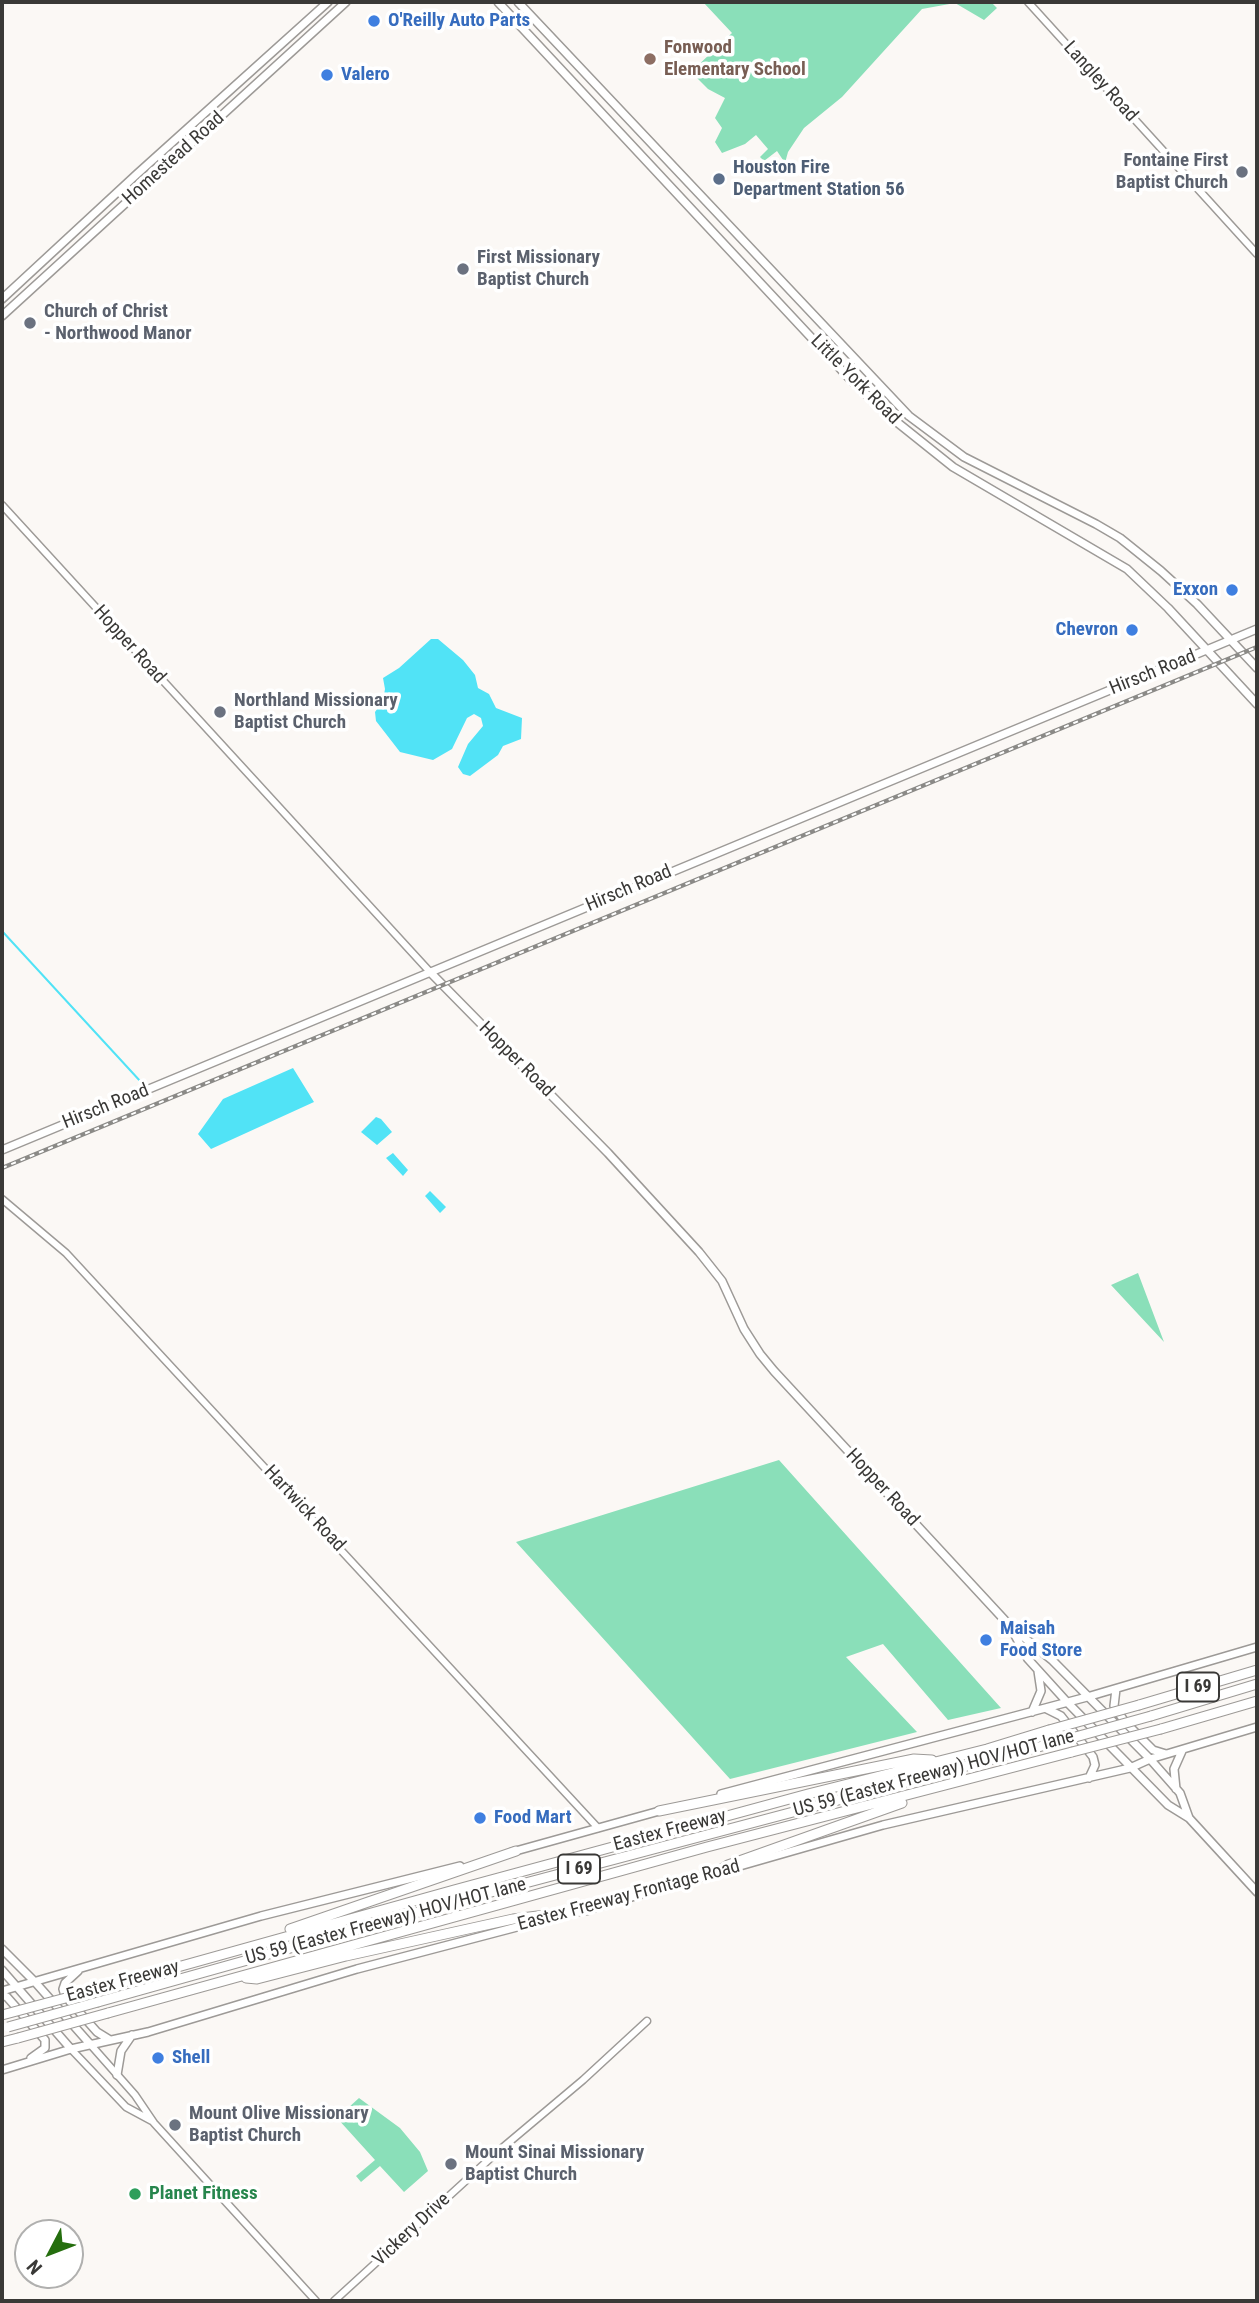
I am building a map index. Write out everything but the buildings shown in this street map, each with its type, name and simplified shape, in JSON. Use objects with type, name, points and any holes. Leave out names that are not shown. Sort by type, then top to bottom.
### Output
[{"type":"highway","name":"Eastex Freeway","points":[[2,2015],[808,1794],[941,1761],[1257,1670]]},
{"type":"highway","name":"US 59 (Eastex Freeway) HOV/HOT lane","points":[[5,2028],[453,1902],[1060,1741],[1257,1684]]},
{"type":"highway","name":"Eastex Freeway","points":[[2,2042],[707,1847],[1257,1701]]},
{"type":"highway","points":[[659,1811],[914,1759],[941,1761]]},
{"type":"highway","points":[[717,1872],[857,1818],[987,1773]]},
{"type":"highway","points":[[266,1942],[289,1929],[516,1851]]},
{"type":"highway","points":[[237,1978],[257,1979],[513,1919],[587,1910]]},
{"type":"main road","name":"Homestead Road","points":[[2,299],[328,2]]},
{"type":"main road","name":"Homestead Road","points":[[2,316],[346,2]]},
{"type":"main road","name":"Little York Road","points":[[498,2],[866,394],[922,444],[953,467],[1126,569],[1208,650],[1257,704]]},
{"type":"main road","name":"Little York Road","points":[[518,2],[909,416],[953,450],[1120,538],[1161,571],[1257,668]]},
{"type":"main road","points":[[224,96],[233,106]]},
{"type":"main road","points":[[678,195],[690,185]]},
{"type":"main road","points":[[694,212],[705,202]]},
{"type":"main road","points":[[79,227],[88,237]]},
{"type":"main road","points":[[830,358],[842,346]]},
{"type":"main road","points":[[866,394],[878,384]]},
{"type":"main road","name":"Hirsch Road","points":[[2,1150],[1257,629]]},
{"type":"main road","name":"Hopper Road","points":[[430,972],[608,1153],[699,1252],[722,1281],[744,1329],[760,1354],[1011,1627],[1052,1661],[1150,1759],[1177,1789],[1189,1818]]},
{"type":"main road","name":"Hopper Road","points":[[1011,1627],[1025,1656],[1038,1671],[1168,1805],[1189,1818],[1257,1892]]},
{"type":"main road","points":[[2,1993],[261,1916],[516,1851],[1044,1709],[1257,1647]]},
{"type":"main road","points":[[1032,1712],[1041,1691],[1038,1671]]},
{"type":"main road","points":[[1116,1689],[1114,1706],[1125,1722],[1153,1751],[1171,1754]]},
{"type":"main road","points":[[1044,1709],[1052,1710],[1061,1716],[1093,1757],[1095,1765],[1089,1778]]},
{"type":"main road","name":"Eastex Freeway Frontage Road","points":[[2,2070],[380,1962],[587,1910],[916,1817],[1130,1768],[1150,1759],[1257,1727]]},
{"type":"main road","points":[[1177,1789],[1174,1769],[1182,1751]]},
{"type":"main road","points":[[2,1949],[5,1956],[35,1982],[90,2044]]},
{"type":"main road","points":[[81,1968],[65,1983],[65,1996],[97,2032],[110,2040]]},
{"type":"main road","points":[[2,1970],[71,2049]]},
{"type":"main road","points":[[2,1993],[46,2040],[45,2048],[25,2063]]},
{"type":"main road","points":[[117,2075],[121,2051],[132,2035]]},
{"type":"street","name":"Langley Road","points":[[1028,2],[1257,254]]},
{"type":"street","name":"Hopper Road","points":[[2,505],[430,972]]},
{"type":"street","name":"Hartwick Road","points":[[2,1199],[66,1253],[597,1828]]},
{"type":"street","name":"Vickery Drive","points":[[334,2301],[495,2154],[583,2080],[647,2021]]},
{"type":"street","points":[[90,2044],[131,2090],[154,2123],[316,2301]]},
{"type":"street","points":[[71,2049],[126,2107],[154,2123]]},
{"type":"street","points":[[120,2101],[131,2090]]},
{"type":"green space","points":[[703,2],[991,2],[997,8],[984,20],[955,3],[922,9],[842,97],[804,128],[788,152],[785,163],[777,151],[764,161],[760,157],[768,149],[756,135],[745,144],[722,153],[715,142],[722,128],[715,118],[725,98],[708,89],[691,72],[732,33]]},
{"type":"green space","points":[[1138,1273],[1164,1342],[1111,1285]]},
{"type":"green space","points":[[779,1460],[1001,1708],[948,1720],[883,1644],[846,1657],[917,1732],[730,1779],[516,1542]]},
{"type":"green space","points":[[359,2098],[400,2128],[420,2152],[428,2171],[404,2192],[380,2166],[361,2182],[356,2176],[375,2160],[337,2118]]},
{"type":"water","points":[[431,639],[438,639],[463,660],[475,675],[478,688],[489,694],[496,708],[522,718],[521,739],[503,746],[498,755],[470,776],[463,774],[458,767],[468,744],[483,726],[481,718],[474,714],[467,718],[452,749],[433,760],[400,752],[376,721],[375,712],[383,701],[385,689],[383,678],[399,668]]},
{"type":"water","points":[[293,1068],[314,1102],[211,1149],[198,1134],[223,1099]]},
{"type":"water","points":[[376,1117],[392,1132],[377,1145],[361,1132]]},
{"type":"water","points":[[393,1153],[408,1170],[403,1176],[386,1158]]},
{"type":"water","points":[[430,1191],[446,1207],[440,1213],[425,1196]]},
{"type":"waterway","points":[[2,931],[141,1082]]},
{"type":"railway","points":[[2,1168],[1257,647]]},
{"type":"place","name":"O'Reilly Auto Parts","points":[[374,21]]},
{"type":"place","name":"Fonwood Elementary School","points":[[650,59]]},
{"type":"place","name":"Valero","points":[[327,75]]},
{"type":"place","name":"Fontaine First Baptist Church","points":[[1242,172]]},
{"type":"place","name":"Houston Fire Department Station 56","points":[[719,179]]},
{"type":"place","name":"First Missionary Baptist Church","points":[[463,269]]},
{"type":"place","name":"Church of Christ - Northwood Manor","points":[[30,323]]},
{"type":"place","name":"Exxon","points":[[1232,590]]},
{"type":"place","name":"Chevron","points":[[1132,630]]},
{"type":"place","name":"Northland Missionary Baptist Church","points":[[220,712]]},
{"type":"place","name":"Maisah Food Store","points":[[986,1640]]},
{"type":"place","name":"Food Mart","points":[[480,1818]]},
{"type":"place","name":"Shell","points":[[158,2058]]},
{"type":"place","name":"Mount Olive Missionary Baptist Church","points":[[175,2125]]},
{"type":"place","name":"Mount Sinai Missionary Baptist Church","points":[[451,2164]]},
{"type":"place","name":"Planet Fitness","points":[[135,2194]]}]
